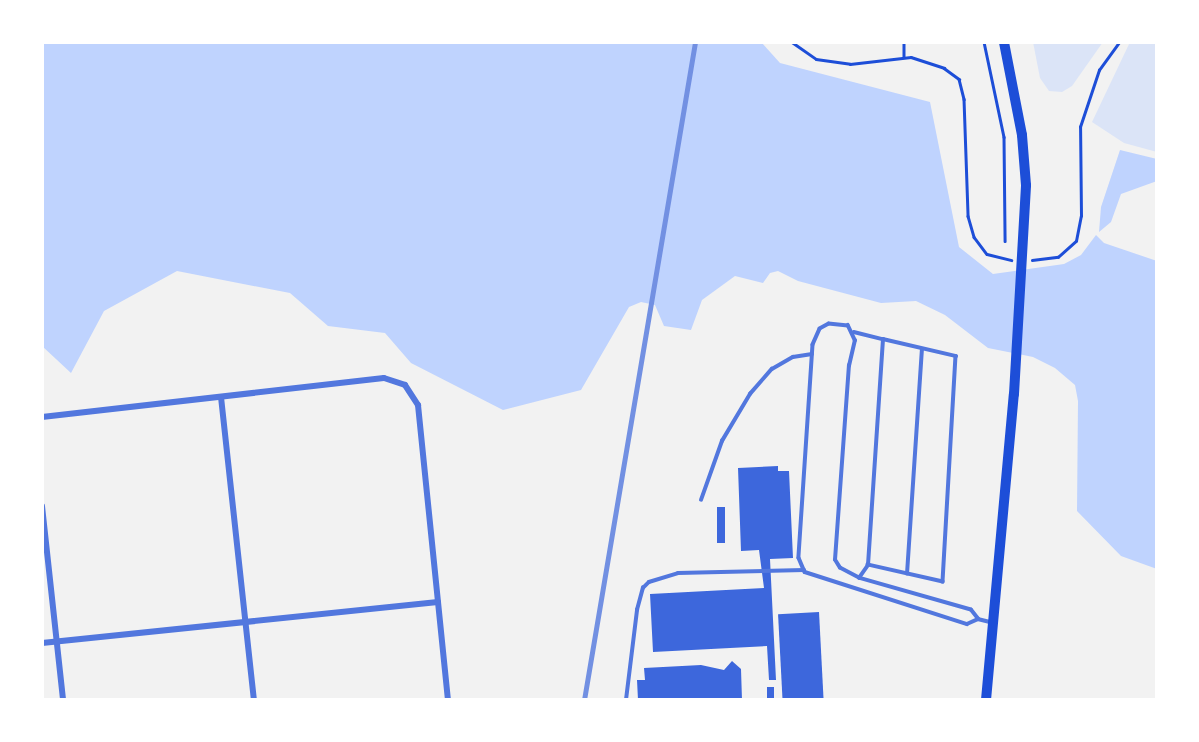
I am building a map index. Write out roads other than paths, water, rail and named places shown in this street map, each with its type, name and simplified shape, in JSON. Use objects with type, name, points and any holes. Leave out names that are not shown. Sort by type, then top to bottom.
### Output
[{"type":"main road","points":[[986,700],[1014,394],[1024,232],[1023,135],[1004,42]]},
{"type":"street","points":[[42,417],[384,378],[405,385],[418,405],[448,700]]},
{"type":"street","points":[[220,397],[254,700]]},
{"type":"street","points":[[42,506],[63,700]]},
{"type":"street","points":[[42,643],[438,602]]},
{"type":"lane","points":[[867,565],[943,582],[956,356],[854,332],[848,326],[829,324],[815,337],[812,354],[799,558],[804,570],[820,580],[967,624],[978,620],[992,622]]},
{"type":"lane","points":[[854,332],[835,560],[840,568],[859,578],[971,610],[978,620]]},
{"type":"lane","points":[[859,578],[867,565],[883,339]]},
{"type":"lane","points":[[906,574],[922,348]]},
{"type":"lane","points":[[701,500],[722,441],[750,394],[772,369],[793,357],[812,354]]},
{"type":"lane","points":[[626,700],[637,610],[649,582],[678,573],[773,574],[804,570]]},
{"type":"water","points":[[42,42],[761,42],[780,63],[930,102],[959,247],[993,274],[1064,264],[1081,255],[1096,235],[1104,243],[1157,261],[1157,569],[1121,556],[1077,511],[1078,401],[1075,385],[1055,368],[1033,357],[988,348],[945,315],[916,301],[881,303],[798,281],[778,271],[770,273],[763,283],[735,276],[702,300],[691,330],[664,326],[655,305],[641,302],[629,307],[581,390],[503,410],[411,363],[385,333],[328,326],[290,293],[177,271],[104,311],[71,373],[42,346]]},
{"type":"water","points":[[1120,150],[1157,159],[1157,181],[1121,194],[1111,222],[1099,232],[1101,207]]},
{"type":"railway","points":[[584,700],[695,42]]}]
